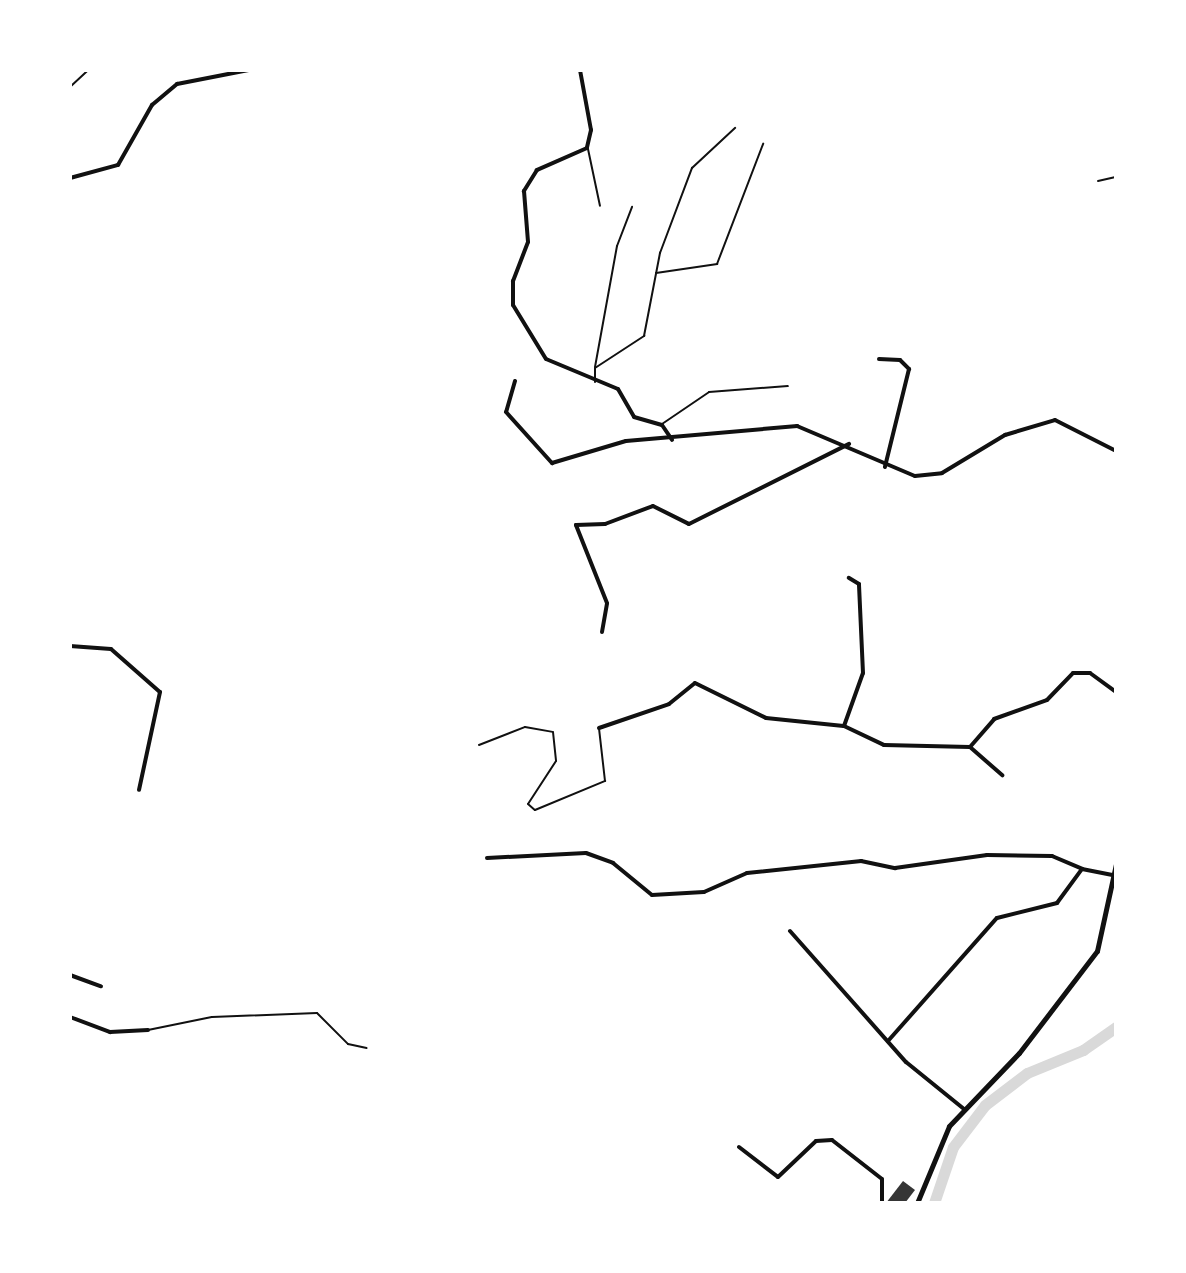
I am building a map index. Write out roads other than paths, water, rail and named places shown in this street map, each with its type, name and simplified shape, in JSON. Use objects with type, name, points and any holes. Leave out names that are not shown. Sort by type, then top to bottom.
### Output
[{"type":"street","points":[[70,178],[122,162],[152,105],[177,84],[249,70]]},
{"type":"street","points":[[580,70],[591,130],[587,148],[532,177],[513,305],[546,359],[618,389],[634,417],[662,425],[672,440]]},
{"type":"street","points":[[879,359],[900,360],[909,369],[885,467]]},
{"type":"street","points":[[515,381],[506,412],[552,463],[608,444],[797,426],[849,444],[885,467],[935,475],[1005,435],[1055,420],[1116,451]]},
{"type":"street","points":[[602,632],[607,603],[576,525],[605,524],[653,506],[689,524],[849,444]]},
{"type":"street","points":[[844,726],[863,673],[859,584],[849,578]]},
{"type":"street","points":[[70,646],[111,649],[160,692],[139,790]]},
{"type":"street","points":[[970,747],[994,719],[1047,700],[1073,673],[1096,676],[1116,692]]},
{"type":"street","points":[[599,728],[669,704],[695,683],[766,718],[844,726],[894,747],[970,747],[1002,775]]},
{"type":"street","points":[[487,858],[586,853],[613,863],[652,895],[704,892],[747,873],[861,861],[895,868],[987,855],[1052,856],[1082,869],[1112,875]]},
{"type":"street","points":[[917,1203],[942,1139],[1091,960],[1116,864]]},
{"type":"street","points":[[888,1041],[997,918],[1057,903],[1082,869]]},
{"type":"street","points":[[790,931],[836,978],[888,1041],[964,1109]]},
{"type":"street","points":[[70,975],[101,986]]},
{"type":"street","points":[[70,1017],[110,1032],[148,1030]]},
{"type":"street","points":[[739,1147],[778,1177],[816,1141],[832,1140],[882,1179],[882,1203]]},
{"type":"lane","points":[[70,87],[88,70]]},
{"type":"lane","points":[[595,368],[644,336],[655,273],[692,168],[735,128]]},
{"type":"lane","points":[[655,273],[717,264],[763,144]]},
{"type":"lane","points":[[587,148],[600,206]]},
{"type":"lane","points":[[1098,181],[1116,177]]},
{"type":"lane","points":[[595,382],[617,246],[632,207]]},
{"type":"lane","points":[[662,425],[709,392],[788,386]]},
{"type":"lane","points":[[479,745],[525,727],[553,732],[556,761],[528,804],[535,810],[605,781],[599,728]]},
{"type":"lane","points":[[148,1030],[212,1017],[317,1013],[348,1044],[367,1048]]},
{"type":"waterway","points":[[934,1203],[953,1147],[985,1105],[1027,1073],[1083,1050],[1116,1027]]}]
